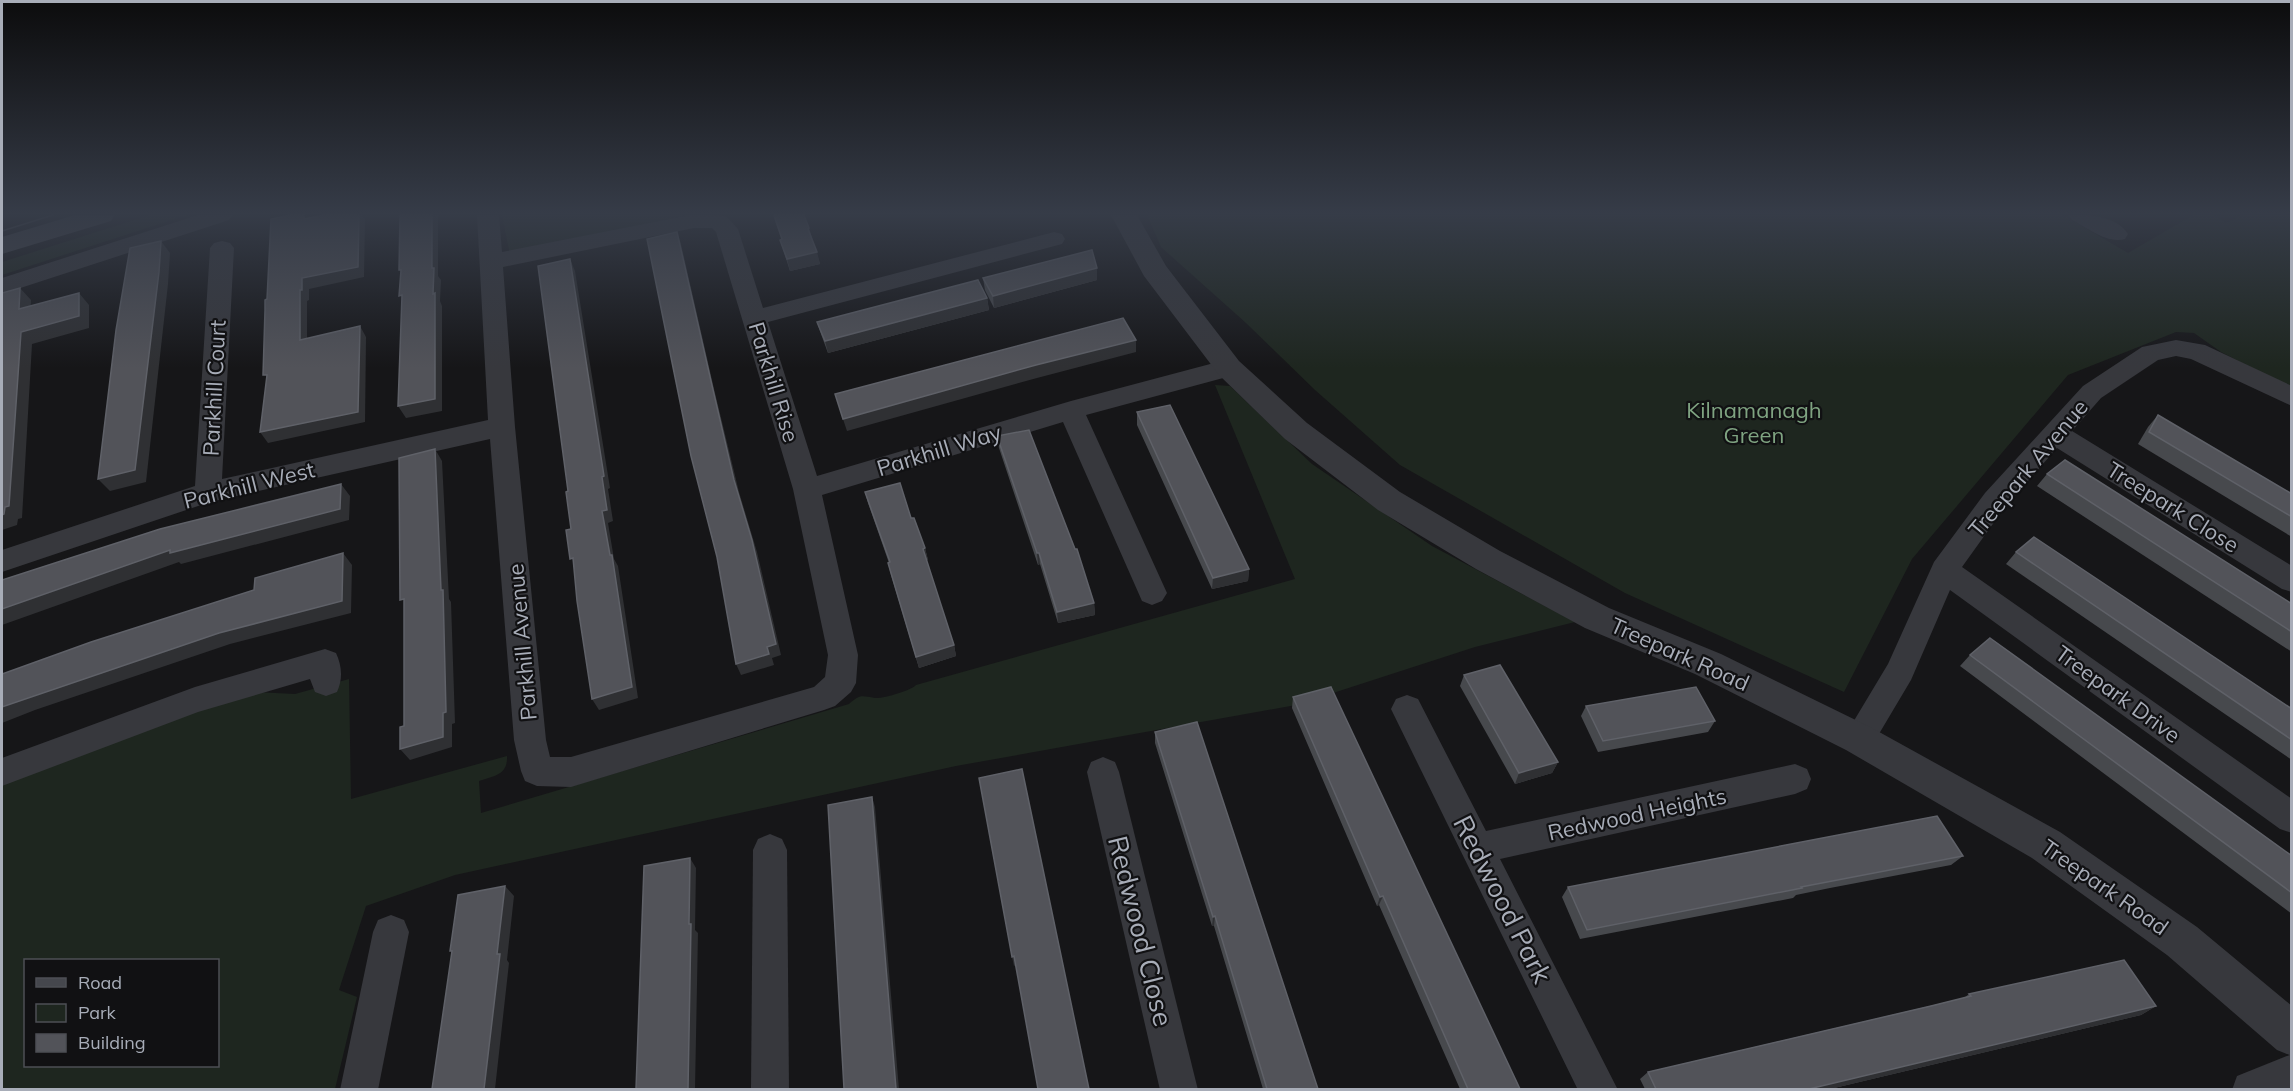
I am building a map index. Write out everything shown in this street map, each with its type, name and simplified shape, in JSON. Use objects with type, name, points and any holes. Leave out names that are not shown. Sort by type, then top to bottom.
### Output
[{"type":"street","points":[[2,286],[64,266]]},
{"type":"street","name":"Parkhill Court","points":[[208,492],[221,266]]},
{"type":"street","name":"Parkhill Avenue","points":[[491,266],[502,427],[530,740],[529,777],[571,772],[824,697]]},
{"type":"street","name":"Parkhill Rise","points":[[738,266],[807,489],[843,656],[840,683],[824,697]]},
{"type":"street","points":[[754,318],[952,266]]},
{"type":"street","name":"Treepark Road","points":[[1152,266],[1228,368],[1296,431],[1389,501],[1488,560],[1597,618],[1708,664],[1859,739],[2046,844],[2182,941],[2292,1035]]},
{"type":"street","name":"Treepark Avenue","points":[[1859,739],[1900,671],[1944,570],[1995,500],[2092,392],[2151,353],[2176,348],[2196,351],[2292,397]]},
{"type":"street","name":"Parkhill Way","points":[[807,489],[1071,410],[1228,368]]},
{"type":"street","points":[[1071,410],[1152,593]]},
{"type":"street","name":"Parkhill West","points":[[2,561],[208,492],[502,427]]},
{"type":"street","name":"Treepark Close","points":[[2054,433],[2292,581]]},
{"type":"street","name":"Treepark Drive","points":[[1944,570],[2292,818]]},
{"type":"street","points":[[2,772],[195,700],[324,662],[326,683]]},
{"type":"street","name":"Redwood Park","points":[[1407,709],[1599,1089]]},
{"type":"street","name":"Redwood Close","points":[[1103,772],[1179,1089]]},
{"type":"street","name":"Redwood Heights","points":[[1478,848],[1795,779]]},
{"type":"street","points":[[770,1089],[771,850]]},
{"type":"street","points":[[359,1089],[391,932]]},
{"type":"street","points":[[2251,1089],[2271,1084],[2292,1073]]},
{"type":"green space","points":[[2,266],[30,266],[2,275]]},
{"type":"green space","name":"Kilnamanagh Green","points":[[1182,266],[2291,266],[2291,388],[2221,352],[2194,333],[2176,332],[2068,375],[1912,559],[1844,692],[1625,593],[1400,465],[1315,390],[1246,323]]},
{"type":"green space","points":[[1215,385],[1230,386],[1312,464],[1432,546],[1575,622],[1475,647],[1296,705],[956,766],[455,875],[366,906],[339,990],[357,997],[335,1089],[2,1090],[2,782],[165,721],[255,692],[295,694],[349,679],[351,799],[507,756],[503,771],[479,781],[481,813],[849,704],[859,697],[890,696],[916,685],[1295,579]]},
{"type":"building","points":[[127,266],[159,266],[135,470],[98,479],[116,330]]},
{"type":"building","points":[[269,266],[358,266],[302,278],[302,290],[300,290],[300,340],[360,326],[358,412],[260,432],[267,375],[263,375],[265,300],[267,299]]},
{"type":"building","points":[[399,266],[432,266],[434,268],[435,399],[398,406],[402,295],[399,296],[401,270],[399,270]]},
{"type":"building","points":[[538,266],[571,266],[604,476],[602,477],[607,510],[602,511],[610,555],[612,555],[632,687],[592,699],[573,558],[570,559],[566,530],[571,529],[566,492],[568,491]]},
{"type":"building","points":[[652,266],[685,266],[734,480],[752,540],[776,644],[767,647],[769,654],[736,664],[717,557],[691,456]]},
{"type":"building","points":[[1030,266],[1096,266],[1097,268],[993,296],[983,278]]},
{"type":"building","points":[[978,280],[987,298],[825,341],[817,322]]},
{"type":"building","points":[[20,288],[19,309],[79,293],[79,316],[21,332],[9,506],[5,507],[2,515],[2,293]]},
{"type":"building","points":[[1123,318],[1136,340],[1036,365],[843,419],[835,394]]},
{"type":"building","points":[[1170,405],[1249,569],[1213,578],[1137,412]]},
{"type":"building","points":[[2158,415],[2292,494],[2292,517],[2149,432]]},
{"type":"building","points":[[1029,430],[1075,549],[1077,549],[1094,603],[1057,612],[1039,553],[1037,553],[997,436]]},
{"type":"building","points":[[435,449],[441,590],[443,590],[446,712],[443,713],[443,737],[400,749],[400,727],[404,726],[404,599],[400,600],[399,458]]},
{"type":"building","points":[[2065,460],[2292,604],[2292,632],[2047,474]]},
{"type":"building","points":[[900,483],[911,518],[914,518],[925,548],[923,549],[954,645],[916,657],[888,563],[890,562],[865,492]]},
{"type":"building","points":[[341,484],[340,509],[170,553],[170,550],[2,609],[2,580],[160,529]]},
{"type":"building","points":[[2034,537],[2292,709],[2292,740],[2016,552]]},
{"type":"building","points":[[343,553],[342,601],[219,633],[2,707],[2,674],[91,642],[254,590],[255,578]]},
{"type":"building","points":[[1990,638],[2292,856],[2292,893],[1970,655]]},
{"type":"building","points":[[1500,665],[1558,762],[1519,773],[1464,675]]},
{"type":"building","points":[[1331,687],[1520,1089],[1468,1089],[1383,896],[1380,897],[1293,697]]},
{"type":"building","points":[[1696,687],[1715,721],[1603,741],[1586,706]]},
{"type":"building","points":[[1197,722],[1318,1089],[1267,1089],[1215,916],[1213,917],[1155,732]]},
{"type":"building","points":[[1022,769],[1089,1089],[1038,1089],[979,778]]},
{"type":"building","points":[[872,797],[896,1089],[844,1089],[828,805]]},
{"type":"building","points":[[1937,816],[1963,856],[1587,930],[1568,887]]},
{"type":"building","points":[[690,858],[688,1089],[636,1089],[644,866]]},
{"type":"building","points":[[505,886],[497,954],[500,954],[484,1089],[432,1089],[458,895]]},
{"type":"building","points":[[2124,960],[2156,1006],[1809,1089],[1656,1089],[1648,1072],[1971,996],[1969,994]]}]
